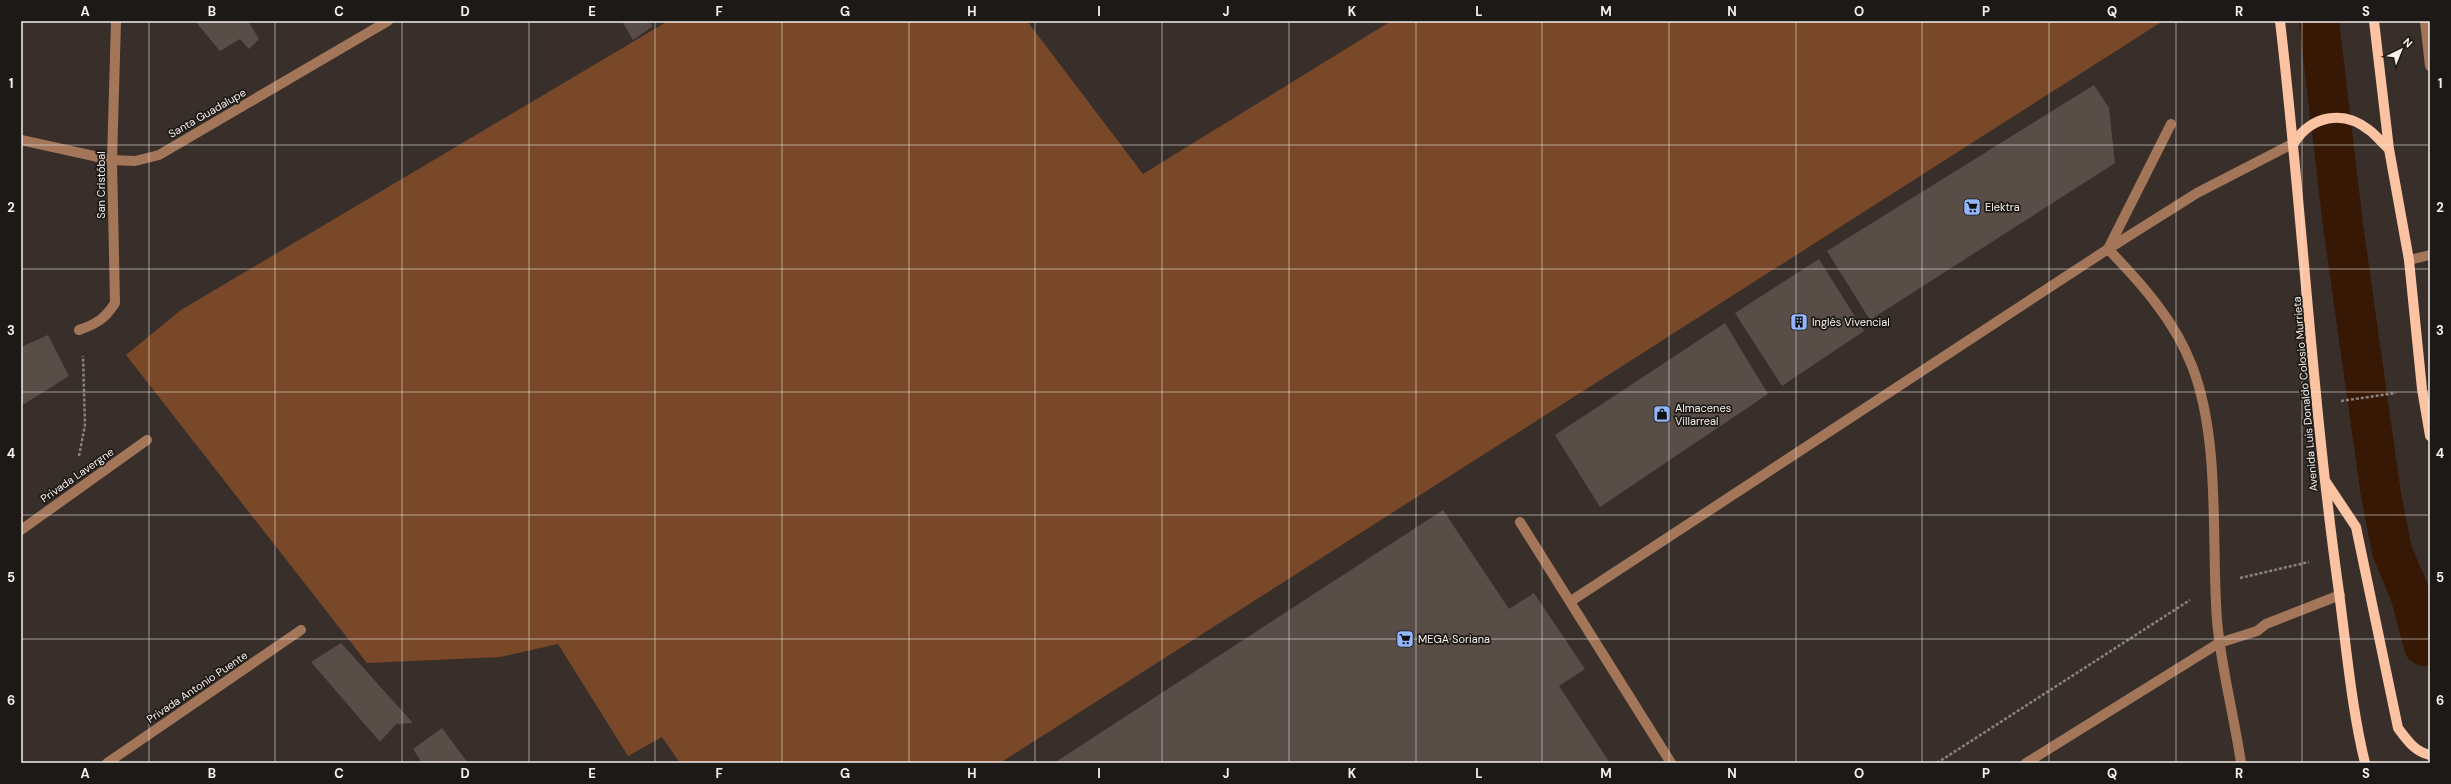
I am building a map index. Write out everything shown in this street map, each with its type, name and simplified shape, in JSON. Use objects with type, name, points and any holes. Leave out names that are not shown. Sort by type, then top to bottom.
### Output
[{"type":"main road","name":"Avenida Luis Donaldo Colosio Murrieta","points":[[2280,21],[2294,143],[2316,405],[2324,478],[2334,556],[2365,763]]},
{"type":"main road","points":[[2374,21],[2389,149],[2408,260],[2422,389],[2430,436]]},
{"type":"main road","points":[[2294,143],[2307,127],[2316,121],[2332,118],[2350,120],[2368,129],[2389,149]]},
{"type":"main road","points":[[2324,478],[2356,527],[2398,728],[2409,743],[2422,754],[2430,755]]},
{"type":"street","name":"San Cristóbal","points":[[79,330],[97,324],[108,314],[115,303],[112,160],[116,21]]},
{"type":"street","name":"Santa Guadalupe","points":[[21,140],[112,160],[135,161],[159,155],[388,21]]},
{"type":"street","points":[[2425,21],[2430,66]]},
{"type":"street","points":[[2108,249],[2171,124]]},
{"type":"street","points":[[1570,600],[2108,249],[2198,193],[2294,143]]},
{"type":"street","points":[[2108,249],[2139,281],[2170,324],[2192,365],[2206,412],[2214,513],[2214,584],[2219,643],[2241,763]]},
{"type":"street","points":[[2408,260],[2430,255]]},
{"type":"street","name":"Privada Lavergne","points":[[21,530],[147,440]]},
{"type":"street","points":[[1520,522],[1671,763]]},
{"type":"street","points":[[2026,763],[2219,643],[2257,630],[2266,624],[2340,595]]},
{"type":"street","name":"Privada Antonio Puente","points":[[106,763],[301,630]]},
{"type":"path","points":[[72,494],[86,425],[85,370],[79,330]]},
{"type":"path","points":[[2316,405],[2422,389]]},
{"type":"path","points":[[1937,763],[2214,584],[2334,556]]},
{"type":"shaded area","points":[[668,21],[1027,21],[1143,174],[1391,21],[2163,21],[1000,763],[680,763],[662,737],[628,756],[558,644],[500,657],[367,663],[126,355],[181,310]]},
{"type":"building","points":[[195,21],[248,21],[259,39],[249,49],[240,39],[220,51]]},
{"type":"building","points":[[622,21],[649,21],[653,26],[633,40]]},
{"type":"building","name":"Elektra","points":[[2094,85],[2109,108],[2115,163],[1870,320],[1827,251]]},
{"type":"building","name":"Inglés Vivencial","points":[[1819,259],[1864,331],[1782,386],[1735,313]]},
{"type":"building","name":"Almacenes Villarreal","points":[[1725,323],[1768,394],[1600,507],[1555,435]]},
{"type":"building","points":[[48,335],[69,376],[21,406],[21,347]]},
{"type":"building","name":"MEGA Soriana","points":[[1443,510],[1509,609],[1534,593],[1585,669],[1559,686],[1610,763],[1054,763]]},
{"type":"building","points":[[341,643],[413,723],[396,724],[380,742],[311,662]]},
{"type":"building","points":[[442,728],[468,763],[422,763],[413,749]]},
{"type":"waterway","points":[[2319,21],[2343,225],[2381,495],[2392,551],[2410,594],[2424,646]]},
{"type":"place","name":"Elektra","points":[[1972,207]]},
{"type":"place","name":"Inglés Vivencial","points":[[1799,322]]},
{"type":"place","name":"Almacenes Villarreal","points":[[1662,414]]},
{"type":"place","name":"MEGA Soriana","points":[[1405,639]]}]
